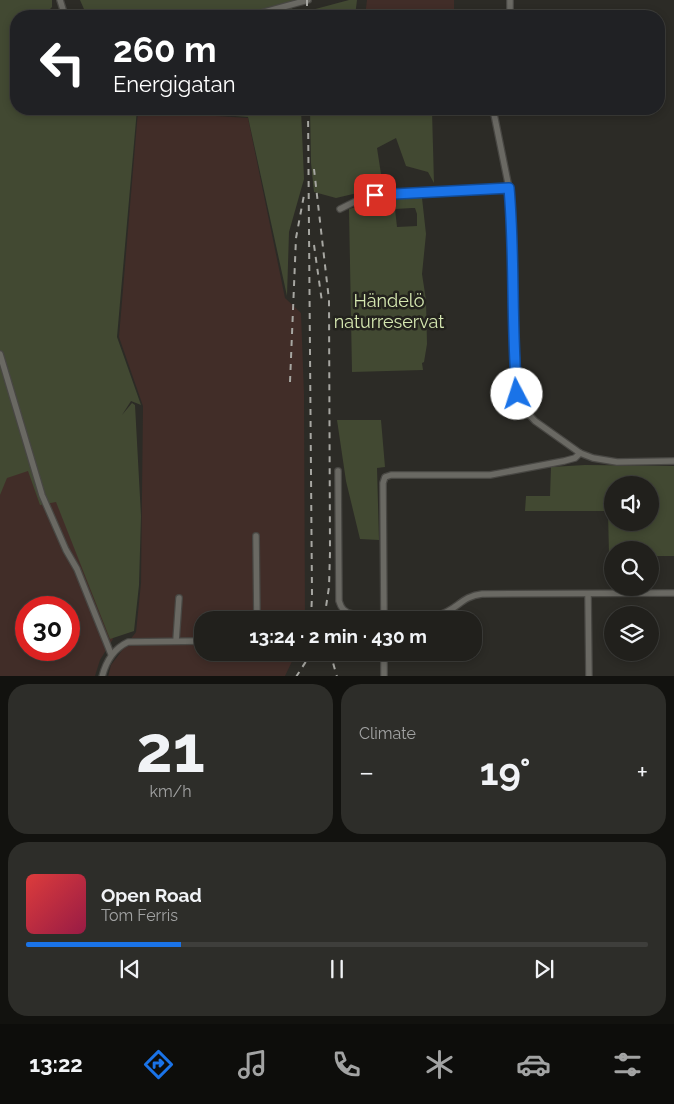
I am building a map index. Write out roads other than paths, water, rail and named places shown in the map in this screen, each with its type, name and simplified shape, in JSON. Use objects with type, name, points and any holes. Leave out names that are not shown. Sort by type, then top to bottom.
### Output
[{"type":"street","points":[[272,10],[308,0]]},
{"type":"street","points":[[494,115],[509,188],[513,226],[514,354],[517,394],[524,409],[536,421],[580,453],[605,461],[674,461]]},
{"type":"street","points":[[340,209],[364,197],[375,195],[509,188]]},
{"type":"street","points":[[0,354],[42,495],[66,550],[77,569],[112,654]]},
{"type":"street","points":[[384,611],[383,483],[385,478],[406,475],[490,475],[564,461],[575,458],[580,453]]},
{"type":"street","points":[[338,471],[339,601],[345,611]]},
{"type":"street","points":[[256,536],[257,611]]},
{"type":"street","points":[[449,611],[466,597],[472,595],[674,593]]},
{"type":"street","points":[[588,594],[590,676]]},
{"type":"street","points":[[176,642],[179,598]]},
{"type":"street","points":[[102,676],[112,654],[128,642],[194,641]]},
{"type":"street","points":[[384,661],[384,676]]},
{"type":"railway","points":[[307,0],[307,10]]},
{"type":"railway","points":[[308,115],[311,611]]},
{"type":"railway","points":[[314,169],[329,300],[330,552],[329,587],[325,611]]},
{"type":"railway","points":[[290,382],[296,238],[304,195]]},
{"type":"railway","points":[[314,245],[322,302]]},
{"type":"railway","points":[[297,676],[306,661]]},
{"type":"railway","points":[[333,661],[337,676]]},
{"type":"park label","name":"Händelö naturreservat","points":[[389,311]]}]
